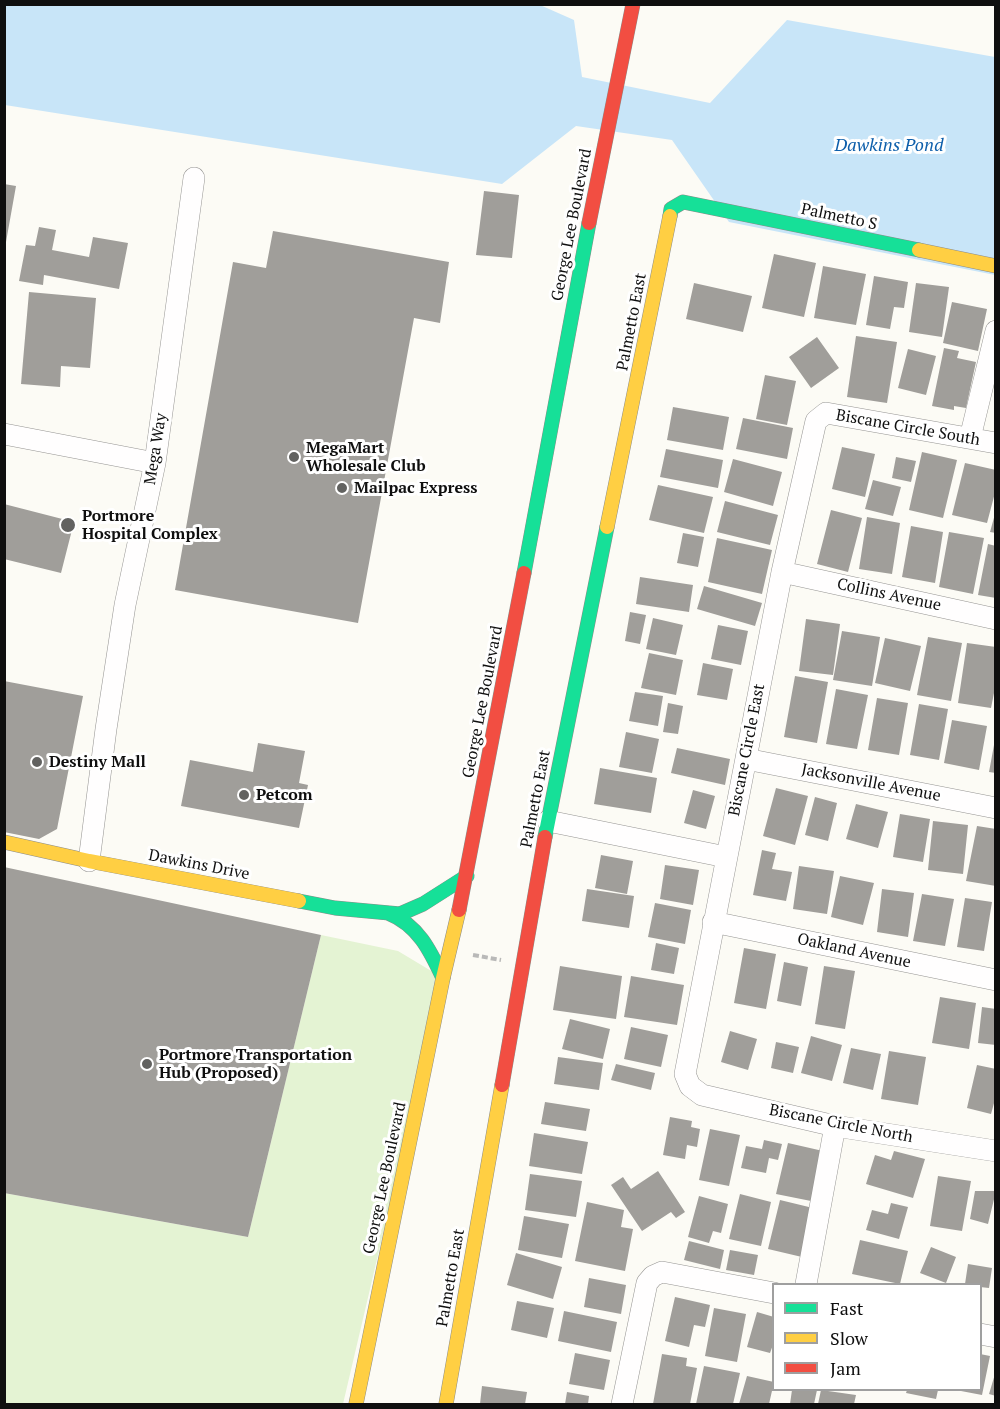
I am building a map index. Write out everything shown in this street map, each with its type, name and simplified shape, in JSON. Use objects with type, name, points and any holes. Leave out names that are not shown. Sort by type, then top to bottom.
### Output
[{"type":"main road","name":"George Lee Boulevard","points":[[356,1404],[443,978],[467,876],[604,142],[633,9]]},
{"type":"main road","name":"Palmetto S","points":[[676,204],[683,202],[996,266]]},
{"type":"main road","name":"Palmetto East","points":[[446,1404],[548,820],[671,209],[676,204]]},
{"type":"main road","name":"Dawkins Drive","points":[[4,842],[89,861],[335,908],[400,914],[423,904],[467,876]]},
{"type":"main road","name":"Dawkins Drive","points":[[388,913],[399,917],[420,936],[431,951],[443,978]]},
{"type":"street","name":"Mega Way","points":[[89,861],[125,605],[155,463],[194,178]]},
{"type":"street","points":[[970,438],[996,331]]},
{"type":"street","name":"Biscane Circle South","points":[[820,416],[826,413],[996,443]]},
{"type":"street","name":"Biscane Circle East","points":[[690,1086],[685,1074],[713,922],[782,572],[816,421],[820,416]]},
{"type":"street","points":[[4,434],[155,463]]},
{"type":"street","name":"Collins Avenue","points":[[782,572],[996,619]]},
{"type":"street","name":"Jacksonville Avenue","points":[[746,759],[996,808]]},
{"type":"street","points":[[548,820],[726,858]]},
{"type":"street","name":"Oakland Avenue","points":[[713,922],[996,980]]},
{"type":"street","name":"Biscane Circle North","points":[[690,1086],[702,1095],[835,1126],[996,1151]]},
{"type":"street","points":[[806,1283],[835,1126]]},
{"type":"street","points":[[622,1404],[647,1283],[653,1276],[662,1272],[772,1293]]},
{"type":"path","points":[[450,950],[522,964]]},
{"type":"green space","points":[[321,935],[398,951],[443,978],[343,1404],[5,1404],[4,1193],[248,1237]]},
{"type":"water","name":"Dawkins Pond","points":[[4,5],[540,5],[574,20],[582,77],[710,103],[787,20],[995,57],[995,275],[729,222],[672,140],[576,126],[502,184],[5,105]]},
{"type":"building","points":[[4,184],[16,186],[6,242],[4,242]]},
{"type":"building","points":[[484,191],[519,195],[512,258],[476,255]]},
{"type":"building","points":[[39,227],[56,230],[52,250],[89,257],[93,237],[128,243],[119,289],[44,275],[43,285],[19,281],[26,245],[35,246]]},
{"type":"building","name":"MegaMart Wholesale Club","points":[[273,231],[449,262],[440,323],[414,318],[358,623],[175,590],[233,262],[266,268]]},
{"type":"building","points":[[774,254],[816,263],[804,317],[762,308]]},
{"type":"building","points":[[823,266],[866,274],[856,325],[814,318]]},
{"type":"building","points":[[874,276],[908,282],[904,308],[894,307],[890,329],[866,325]]},
{"type":"building","points":[[694,283],[752,296],[743,332],[686,319]]},
{"type":"building","points":[[916,283],[949,287],[942,337],[909,332]]},
{"type":"building","points":[[29,292],[96,298],[90,368],[61,366],[60,387],[21,384]]},
{"type":"building","points":[[952,302],[987,309],[978,351],[943,343]]},
{"type":"building","points":[[856,336],[897,342],[887,403],[847,397]]},
{"type":"building","points":[[817,337],[839,368],[811,388],[789,357]]},
{"type":"building","points":[[944,348],[959,351],[957,358],[976,362],[966,408],[954,406],[954,410],[932,406]]},
{"type":"building","points":[[908,349],[936,356],[926,395],[898,388]]},
{"type":"building","points":[[765,375],[796,381],[787,425],[756,419]]},
{"type":"building","points":[[673,407],[729,417],[723,450],[667,440]]},
{"type":"building","points":[[743,418],[793,428],[787,459],[736,449]]},
{"type":"building","points":[[842,447],[875,454],[865,497],[832,489]]},
{"type":"building","points":[[666,449],[723,460],[718,488],[660,477]]},
{"type":"building","points":[[922,452],[957,460],[943,518],[909,510]]},
{"type":"building","points":[[896,457],[916,461],[911,482],[892,478]]},
{"type":"building","points":[[733,459],[782,472],[773,506],[724,492]]},
{"type":"building","points":[[965,463],[996,470],[996,489],[987,523],[952,515]]},
{"type":"building","points":[[873,480],[901,487],[893,516],[865,509]]},
{"type":"building","points":[[658,485],[713,497],[704,533],[649,520]]},
{"type":"building","points":[[725,501],[778,515],[770,545],[717,532]]},
{"type":"building","points":[[4,504],[74,522],[61,573],[4,559]]},
{"type":"building","points":[[831,510],[862,518],[848,572],[817,564]]},
{"type":"building","points":[[996,514],[996,533],[990,532]]},
{"type":"building","points":[[867,517],[900,523],[892,574],[859,569]]},
{"type":"building","points":[[911,526],[943,532],[935,583],[902,577]]},
{"type":"building","points":[[949,532],[984,538],[973,594],[939,587]]},
{"type":"building","points":[[683,533],[704,537],[698,567],[677,563]]},
{"type":"building","points":[[717,538],[772,550],[762,594],[708,582]]},
{"type":"building","points":[[988,544],[996,546],[996,598],[978,595]]},
{"type":"building","points":[[640,577],[693,585],[689,612],[636,604]]},
{"type":"building","points":[[704,586],[762,603],[755,626],[697,609]]},
{"type":"building","points":[[630,612],[646,615],[640,644],[625,641]]},
{"type":"building","points":[[653,618],[683,625],[676,655],[646,649]]},
{"type":"building","points":[[806,619],[840,624],[833,675],[799,671]]},
{"type":"building","points":[[718,625],[748,631],[741,665],[711,659]]},
{"type":"building","points":[[842,631],[880,637],[872,686],[833,680]]},
{"type":"building","points":[[928,637],[962,643],[951,701],[917,695]]},
{"type":"building","points":[[885,638],[921,646],[910,691],[875,683]]},
{"type":"building","points":[[967,643],[996,647],[996,683],[991,708],[958,703]]},
{"type":"building","points":[[649,653],[683,660],[676,695],[641,688]]},
{"type":"building","points":[[703,663],[733,669],[727,700],[697,695]]},
{"type":"building","points":[[795,676],[828,682],[817,743],[784,737]]},
{"type":"building","name":"Destiny Mall","points":[[4,681],[83,696],[57,829],[39,839],[4,832]]},
{"type":"building","points":[[836,689],[868,695],[857,749],[826,744]]},
{"type":"building","points":[[635,692],[663,696],[658,726],[629,721]]},
{"type":"building","points":[[877,698],[908,703],[899,755],[868,750]]},
{"type":"building","points":[[668,703],[683,706],[678,734],[663,732]]},
{"type":"building","points":[[919,704],[948,709],[939,760],[910,755]]},
{"type":"building","points":[[952,720],[987,726],[979,770],[944,763]]},
{"type":"building","points":[[626,732],[659,739],[652,773],[619,767]]},
{"type":"building","name":"Petcom","points":[[258,743],[305,751],[299,783],[308,785],[299,828],[181,806],[190,760],[253,772]]},
{"type":"building","points":[[994,745],[996,745],[996,773],[989,772]]},
{"type":"building","points":[[677,748],[730,759],[725,785],[671,773]]},
{"type":"building","points":[[600,768],[657,778],[651,813],[594,804]]},
{"type":"building","points":[[776,788],[808,796],[795,845],[763,836]]},
{"type":"building","points":[[693,790],[715,796],[706,829],[684,823]]},
{"type":"building","points":[[815,797],[837,803],[828,841],[805,835]]},
{"type":"building","points":[[856,804],[888,812],[878,848],[846,839]]},
{"type":"building","points":[[900,814],[930,819],[923,862],[893,857]]},
{"type":"building","points":[[933,821],[968,825],[963,874],[928,870]]},
{"type":"building","points":[[977,826],[996,829],[996,886],[966,881]]},
{"type":"building","points":[[762,850],[776,853],[772,869],[792,872],[786,901],[753,895]]},
{"type":"building","points":[[601,855],[633,861],[627,894],[595,888]]},
{"type":"building","points":[[665,865],[699,870],[693,905],[660,899]]},
{"type":"building","points":[[799,866],[834,871],[827,914],[793,909]]},
{"type":"building","name":"Portmore Transportation Hub (Proposed)","points":[[4,867],[321,935],[248,1237],[4,1193]]},
{"type":"building","points":[[840,876],[874,883],[863,925],[831,917]]},
{"type":"building","points":[[587,889],[634,896],[629,928],[582,921]]},
{"type":"building","points":[[882,889],[914,893],[908,937],[877,932]]},
{"type":"building","points":[[922,894],[954,899],[945,946],[913,941]]},
{"type":"building","points":[[965,898],[992,902],[984,951],[957,947]]},
{"type":"building","points":[[655,903],[691,910],[685,944],[648,937]]},
{"type":"building","points":[[656,943],[679,948],[674,974],[651,970]]},
{"type":"building","points":[[744,948],[776,954],[766,1009],[734,1003]]},
{"type":"building","points":[[784,962],[808,967],[801,1006],[777,1001]]},
{"type":"building","points":[[560,966],[622,976],[616,1019],[553,1010]]},
{"type":"building","points":[[824,966],[855,971],[845,1029],[815,1024]]},
{"type":"building","points":[[631,976],[684,985],[677,1025],[624,1017]]},
{"type":"building","points":[[940,997],[976,1003],[969,1049],[932,1043]]},
{"type":"building","points":[[982,1007],[996,1009],[996,1045],[978,1043]]},
{"type":"building","points":[[570,1019],[610,1029],[603,1059],[562,1049]]},
{"type":"building","points":[[631,1027],[668,1035],[661,1067],[624,1059]]},
{"type":"building","points":[[730,1031],[757,1039],[748,1070],[721,1062]]},
{"type":"building","points":[[811,1036],[842,1045],[832,1081],[801,1073]]},
{"type":"building","points":[[776,1042],[799,1047],[793,1073],[771,1068]]},
{"type":"building","points":[[851,1048],[881,1054],[873,1090],[843,1083]]},
{"type":"building","points":[[889,1051],[926,1057],[918,1105],[881,1099]]},
{"type":"building","points":[[558,1057],[603,1063],[599,1090],[554,1084]]},
{"type":"building","points":[[616,1064],[655,1073],[651,1090],[611,1080]]},
{"type":"building","points":[[977,1065],[996,1069],[996,1096],[991,1114],[967,1108]]},
{"type":"building","points":[[545,1102],[590,1109],[586,1131],[541,1124]]},
{"type":"building","points":[[670,1117],[692,1121],[691,1127],[700,1129],[697,1147],[687,1145],[685,1159],[663,1155]]},
{"type":"building","points":[[710,1129],[740,1135],[729,1186],[699,1180]]},
{"type":"building","points":[[534,1133],[588,1142],[582,1174],[529,1166]]},
{"type":"building","points":[[764,1140],[782,1144],[778,1160],[769,1158],[766,1173],[741,1168],[746,1146],[762,1149]]},
{"type":"building","points":[[788,1143],[823,1151],[811,1201],[776,1194]]},
{"type":"building","points":[[894,1151],[925,1159],[913,1198],[866,1184],[875,1155],[891,1160]]},
{"type":"building","points":[[658,1171],[685,1212],[676,1218],[671,1212],[642,1231],[611,1185],[623,1177],[631,1189]]},
{"type":"building","points":[[530,1174],[582,1181],[576,1217],[525,1210]]},
{"type":"building","points":[[938,1176],[971,1181],[962,1231],[930,1226]]},
{"type":"building","points":[[975,1191],[996,1191],[988,1224],[970,1219]]},
{"type":"building","points":[[740,1194],[771,1202],[761,1246],[729,1239]]},
{"type":"building","points":[[699,1196],[728,1204],[721,1233],[713,1231],[709,1243],[688,1237]]},
{"type":"building","points":[[780,1200],[813,1208],[802,1257],[768,1249]]},
{"type":"building","points":[[587,1202],[624,1210],[621,1227],[633,1229],[625,1271],[575,1261]]},
{"type":"building","points":[[891,1203],[908,1207],[899,1239],[866,1230],[872,1210],[888,1214]]},
{"type":"building","points":[[524,1216],[569,1224],[562,1258],[518,1250]]},
{"type":"building","points":[[860,1240],[908,1251],[900,1283],[852,1274]]},
{"type":"building","points":[[689,1241],[724,1250],[720,1269],[684,1260]]},
{"type":"building","points":[[931,1247],[956,1257],[946,1283],[920,1273]]},
{"type":"building","points":[[730,1250],[758,1255],[754,1275],[726,1270]]},
{"type":"building","points":[[516,1253],[562,1267],[553,1299],[507,1285]]},
{"type":"building","points":[[968,1264],[992,1268],[989,1288],[982,1287],[982,1283],[965,1283]]},
{"type":"building","points":[[589,1278],[626,1285],[621,1314],[584,1307]]},
{"type":"building","points":[[675,1297],[710,1305],[705,1327],[694,1325],[689,1347],[665,1341]]},
{"type":"building","points":[[517,1301],[554,1308],[547,1338],[511,1330]]},
{"type":"building","points":[[714,1308],[746,1314],[737,1362],[705,1356]]},
{"type":"building","points":[[564,1311],[617,1322],[611,1352],[558,1341]]},
{"type":"building","points":[[757,1312],[772,1316],[770,1353],[747,1347]]},
{"type":"building","points":[[575,1353],[610,1360],[604,1390],[569,1384]]},
{"type":"building","points":[[662,1354],[687,1358],[686,1366],[697,1368],[690,1404],[653,1404]]},
{"type":"building","points":[[982,1354],[990,1356],[982,1395],[961,1391],[982,1391]]},
{"type":"building","points":[[704,1366],[740,1373],[733,1404],[696,1404]]},
{"type":"building","points":[[996,1374],[996,1396],[989,1394]]},
{"type":"building","points":[[747,1376],[772,1382],[769,1404],[739,1404]]},
{"type":"building","points":[[482,1386],[527,1392],[525,1404],[480,1404]]},
{"type":"building","points":[[792,1391],[817,1391],[814,1404],[790,1404]]},
{"type":"building","points":[[821,1391],[856,1395],[854,1404],[818,1404]]},
{"type":"building","points":[[907,1391],[938,1391],[936,1399],[906,1393]]},
{"type":"building","points":[[567,1392],[589,1396],[588,1404],[565,1404]]},
{"type":"traffic: fast","points":[[670,216],[671,209],[683,202],[919,250]]},
{"type":"traffic: fast","points":[[524,573],[589,223]]},
{"type":"traffic: fast","points":[[545,837],[607,527]]},
{"type":"traffic: fast","points":[[299,901],[335,908],[400,914],[423,904],[467,876]]},
{"type":"traffic: fast","points":[[388,913],[407,924],[422,939],[443,978]]},
{"type":"traffic: slow","points":[[607,527],[670,216]]},
{"type":"traffic: slow","points":[[919,250],[996,266]]},
{"type":"traffic: slow","points":[[4,842],[89,861],[299,901]]},
{"type":"traffic: slow","points":[[356,1404],[459,910]]},
{"type":"traffic: slow","points":[[446,1404],[502,1085]]},
{"type":"traffic: jam","points":[[589,223],[633,4]]},
{"type":"traffic: jam","points":[[459,910],[524,573]]},
{"type":"traffic: jam","points":[[502,1085],[545,837]]},
{"type":"place","name":"MegaMart Wholesale Club","points":[[294,457]]},
{"type":"place","name":"Mailpac Express","points":[[342,488]]},
{"type":"place","name":"Portmore Hospital Complex","points":[[68,525]]},
{"type":"place","name":"Destiny Mall","points":[[37,762]]},
{"type":"place","name":"Petcom","points":[[244,795]]},
{"type":"place","name":"Portmore Transportation Hub (Proposed)","points":[[147,1064]]}]
